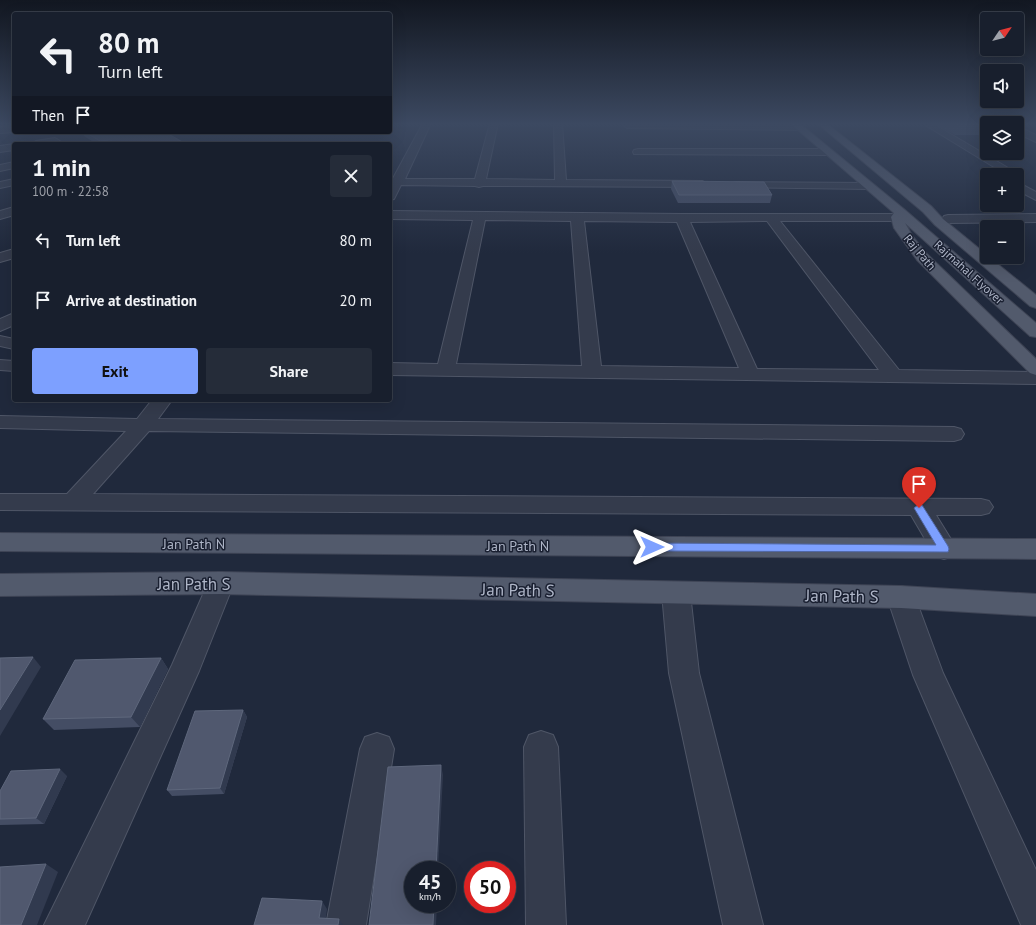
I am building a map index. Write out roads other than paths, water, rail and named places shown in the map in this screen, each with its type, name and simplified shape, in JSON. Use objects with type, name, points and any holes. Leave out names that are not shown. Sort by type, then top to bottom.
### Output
[{"type":"main road","name":"Raj Path","points":[[846,166],[872,188],[899,215],[900,228],[922,257],[1036,369]]},
{"type":"main road","points":[[874,166],[930,212],[948,219],[980,241]]},
{"type":"main road","name":"Rajmahal Flyover","points":[[930,212],[939,222],[1036,303]]},
{"type":"main road","name":"Rajmahal Flyover","points":[[899,215],[1036,332]]},
{"type":"main road","points":[[1010,264],[1024,275]]},
{"type":"main road","name":"Jan Path N","points":[[0,542],[1036,549]]},
{"type":"main road","name":"Jan Path S","points":[[0,585],[221,583],[901,597],[1036,605]]},
{"type":"street","points":[[392,193],[405,166]]},
{"type":"street","points":[[479,184],[483,166]]},
{"type":"street","points":[[559,166],[560,184]]},
{"type":"street","points":[[644,166],[665,217]]},
{"type":"street","points":[[0,185],[12,182]]},
{"type":"street","points":[[397,182],[479,184],[718,184],[872,188]]},
{"type":"street","points":[[1024,183],[1035,192]]},
{"type":"street","points":[[795,194],[803,191],[872,188]]},
{"type":"street","points":[[1024,188],[1035,192]]},
{"type":"street","points":[[803,206],[811,217]]},
{"type":"street","points":[[0,215],[12,212]]},
{"type":"street","points":[[392,215],[682,218],[899,215]]},
{"type":"street","points":[[446,370],[480,216]]},
{"type":"street","points":[[577,216],[592,371]]},
{"type":"street","points":[[770,217],[894,377]]},
{"type":"street","points":[[682,218],[750,373]]},
{"type":"street","points":[[948,219],[1036,218]]},
{"type":"street","points":[[0,259],[12,254]]},
{"type":"street","points":[[0,259],[12,262]]},
{"type":"street","points":[[0,326],[12,319]]},
{"type":"street","points":[[0,341],[12,344]]},
{"type":"street","points":[[0,365],[12,366]]},
{"type":"street","points":[[392,369],[1036,378]]},
{"type":"street","points":[[72,503],[143,425],[160,402]]},
{"type":"street","points":[[0,422],[143,425],[954,434]]},
{"type":"street","points":[[0,502],[981,508]]},
{"type":"street","points":[[919,508],[944,549]]},
{"type":"street","points":[[64,925],[184,671],[221,583]]},
{"type":"street","points":[[676,593],[684,673],[743,925]]},
{"type":"street","points":[[901,597],[928,676],[1036,914]]},
{"type":"street","points":[[541,748],[546,925]]},
{"type":"street","points":[[346,925],[377,749]]}]
